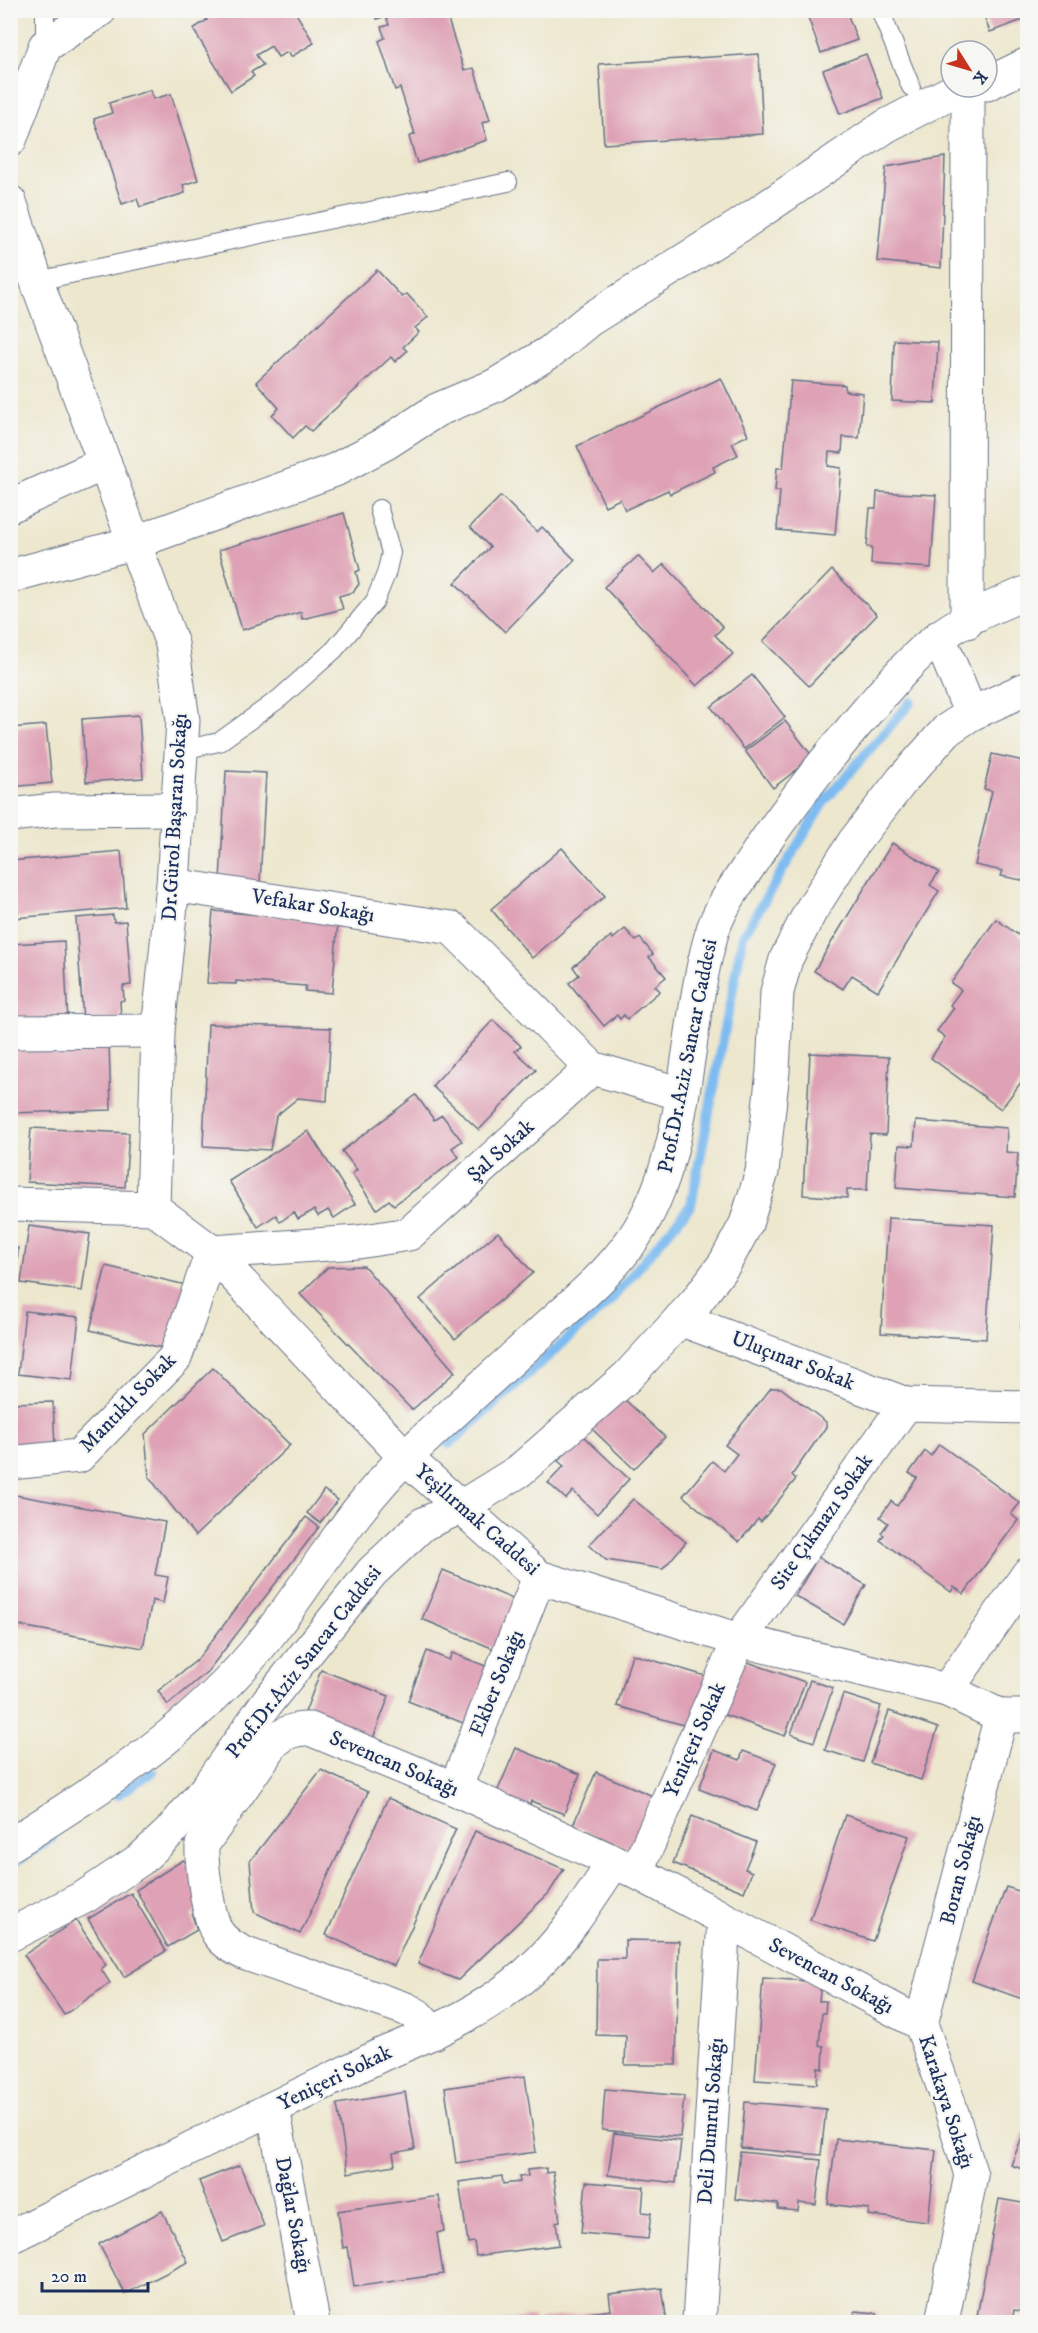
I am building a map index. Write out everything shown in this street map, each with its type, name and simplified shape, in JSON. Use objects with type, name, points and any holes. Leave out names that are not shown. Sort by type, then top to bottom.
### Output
[{"type":"street","points":[[10,140],[45,46],[100,10]]},
{"type":"street","points":[[999,76],[1028,64]]},
{"type":"street","points":[[10,576],[136,542],[335,470],[437,410],[494,386],[550,352],[589,320],[730,232],[886,126],[915,97],[939,93]]},
{"type":"street","points":[[967,622],[972,99]]},
{"type":"street","name":"Dr.Gürol Başaran Sokağı","points":[[10,202],[37,281],[136,542],[172,644],[183,720],[173,885],[158,1030],[153,1208]]},
{"type":"street","points":[[10,506],[105,463]]},
{"type":"street","name":"Prof.Dr.Aziz Sancar Caddesi","points":[[10,1845],[132,1766],[190,1720],[262,1643],[369,1495],[405,1457],[610,1269],[640,1228],[664,1179],[712,931],[735,885],[774,827],[841,742],[899,675],[939,637],[988,609],[1028,592]]},
{"type":"street","points":[[939,637],[971,714]]},
{"type":"street","name":"Prof.Dr.Aziz Sancar Caddesi","points":[[10,1935],[86,1896],[141,1859],[170,1832],[206,1789],[268,1701],[372,1572],[423,1524],[461,1507],[519,1471],[627,1377],[680,1319],[725,1263],[746,1224],[762,1172],[773,1071],[777,992],[786,959],[810,912],[854,842],[903,779],[947,730],[971,714],[1028,688]]},
{"type":"street","points":[[10,815],[55,810],[178,809]]},
{"type":"street","name":"Vefakar Sokağı","points":[[173,885],[452,928],[592,1068]]},
{"type":"street","points":[[10,1032],[158,1030]]},
{"type":"street","points":[[592,1068],[682,1094]]},
{"type":"street","name":"Şal Sokak","points":[[212,1252],[358,1242],[409,1234],[592,1068]]},
{"type":"street","points":[[10,1203],[153,1208]]},
{"type":"street","name":"Yeşilırmak Caddesi","points":[[153,1208],[212,1252],[405,1457],[539,1577],[739,1640],[947,1690],[1014,1716]]},
{"type":"street","name":"Mantıklı Sokak","points":[[10,1463],[79,1456],[176,1358],[212,1252]]},
{"type":"street","name":"Uluçınar Sokak","points":[[680,1319],[906,1404],[1028,1407]]},
{"type":"street","name":"Site Çıkmazı Sokak","points":[[739,1640],[906,1404]]},
{"type":"street","points":[[947,1690],[1028,1575]]},
{"type":"street","name":"Ekber Sokağı","points":[[455,1789],[539,1577]]},
{"type":"street","name":"Yeniçeri Sokak","points":[[10,2237],[383,2054],[433,2033],[481,2007],[518,1981],[540,1961],[575,1919],[625,1867],[739,1640]]},
{"type":"street","name":"Boran Sokağı","points":[[921,2024],[1014,1716]]},
{"type":"street","name":"Sevencan Sokağı","points":[[433,2033],[417,2015],[395,2004],[235,1949],[218,1933],[213,1922],[201,1857],[202,1845],[273,1743],[292,1730],[310,1729],[455,1789],[625,1867],[921,2024]]},
{"type":"street","name":"Deli Dumrul Sokağı","points":[[699,2322],[724,1920]]},
{"type":"street","name":"Karakaya Sokağı","points":[[921,2024],[971,2175],[942,2322]]},
{"type":"street","name":"Dağlar Sokağı","points":[[273,2108],[313,2322]]},
{"type":"lane","points":[[45,10],[45,46]]},
{"type":"lane","points":[[880,10],[915,97]]},
{"type":"lane","points":[[37,281],[508,182]]},
{"type":"lane","points":[[182,750],[219,742],[280,698],[334,650],[375,601],[391,554],[379,509]]},
{"type":"building","points":[[209,10],[294,10],[314,43],[291,57],[288,52],[278,57],[271,46],[256,55],[263,65],[251,72],[254,76],[231,91],[193,29],[207,20],[203,14]]},
{"type":"building","points":[[374,10],[445,10],[464,70],[474,68],[490,120],[482,123],[487,140],[417,163],[409,137],[415,134],[400,88],[395,90],[379,41],[385,38],[381,27],[389,25],[386,16],[377,19]]},
{"type":"building","points":[[809,10],[846,10],[857,40],[821,53],[806,12]]},
{"type":"building","points":[[982,10],[1028,10],[1028,18],[990,32]]},
{"type":"building","points":[[759,54],[763,134],[604,144],[599,64]]},
{"type":"building","points":[[866,54],[883,98],[840,114],[823,70]]},
{"type":"building","points":[[150,90],[153,99],[171,94],[198,180],[183,185],[185,193],[140,207],[137,199],[122,204],[94,119],[112,113],[109,103]]},
{"type":"building","points":[[945,157],[941,268],[877,261],[886,167]]},
{"type":"building","points":[[377,270],[402,297],[407,294],[428,317],[415,328],[419,332],[403,347],[407,351],[395,362],[391,357],[311,431],[305,426],[293,438],[272,415],[279,408],[256,382]]},
{"type":"building","points":[[894,340],[938,342],[935,403],[892,401]]},
{"type":"building","points":[[721,378],[748,435],[732,443],[738,455],[713,467],[715,472],[670,494],[668,490],[625,510],[620,499],[605,506],[577,446]]},
{"type":"building","points":[[791,381],[845,385],[845,391],[863,393],[859,438],[843,437],[842,453],[829,452],[828,466],[841,468],[835,535],[777,530],[780,491],[775,491],[777,468],[783,468]]},
{"type":"building","points":[[877,492],[936,495],[931,568],[871,564],[872,547],[867,547],[870,508],[876,508]]},
{"type":"building","points":[[501,496],[537,532],[542,527],[575,560],[505,632],[455,583],[490,547],[470,527]]},
{"type":"building","points":[[344,513],[360,570],[356,572],[359,584],[353,592],[339,596],[343,609],[302,619],[301,612],[242,630],[219,550]]},
{"type":"building","points":[[638,556],[654,573],[664,564],[723,627],[715,635],[733,654],[697,686],[604,587]]},
{"type":"building","points":[[832,570],[877,615],[809,686],[763,641]]},
{"type":"building","points":[[752,675],[785,717],[744,749],[711,707]]},
{"type":"building","points":[[139,715],[143,778],[86,782],[82,719]]},
{"type":"building","points":[[785,721],[813,757],[773,788],[745,751]]},
{"type":"building","points":[[46,725],[52,783],[10,787],[10,728]]},
{"type":"building","points":[[992,754],[1028,762],[1028,877],[1026,881],[1001,876],[1003,871],[975,865],[992,791],[984,789]]},
{"type":"building","points":[[226,771],[266,773],[260,883],[220,881]]},
{"type":"building","points":[[892,843],[939,872],[930,885],[939,891],[878,991],[852,975],[843,989],[814,971]]},
{"type":"building","points":[[562,848],[605,896],[532,958],[491,909]]},
{"type":"building","points":[[121,851],[126,908],[15,918],[10,861]]},
{"type":"building","points":[[213,911],[338,921],[332,993],[305,991],[306,986],[236,981],[236,984],[207,983]]},
{"type":"building","points":[[113,915],[114,922],[126,921],[131,985],[123,986],[124,1000],[120,1001],[121,1018],[83,1021],[76,918]]},
{"type":"building","points":[[996,919],[1028,942],[1028,1073],[1001,1109],[931,1058],[945,1037],[937,1031],[954,1008],[950,1005],[961,990],[951,983]]},
{"type":"building","points":[[625,929],[636,941],[640,938],[653,954],[649,957],[666,977],[655,986],[660,991],[627,1019],[624,1015],[620,1019],[617,1015],[604,1026],[569,983],[579,975],[573,967],[611,936],[613,939]]},
{"type":"building","points":[[64,941],[68,1022],[10,1025],[10,944]]},
{"type":"building","points":[[493,1020],[521,1046],[515,1051],[536,1070],[479,1130],[432,1086]]},
{"type":"building","points":[[208,1024],[331,1028],[327,1101],[298,1098],[276,1116],[270,1150],[203,1146]]},
{"type":"building","points":[[109,1041],[111,1110],[10,1113],[10,1044]]},
{"type":"building","points":[[810,1053],[889,1057],[886,1135],[870,1134],[867,1190],[847,1190],[847,1198],[803,1195]]},
{"type":"building","points":[[416,1095],[434,1120],[442,1115],[462,1141],[452,1148],[459,1157],[394,1205],[389,1200],[377,1209],[352,1174],[357,1170],[342,1151]]},
{"type":"building","points":[[916,1121],[1007,1128],[1006,1152],[1018,1153],[1015,1197],[896,1188],[899,1145],[914,1146]]},
{"type":"building","points":[[31,1128],[129,1133],[125,1187],[27,1182]]},
{"type":"building","points":[[308,1131],[355,1204],[334,1218],[328,1210],[318,1216],[314,1210],[298,1219],[294,1212],[280,1222],[276,1215],[258,1227],[229,1181]]},
{"type":"building","points":[[888,1218],[994,1225],[986,1339],[881,1333]]},
{"type":"building","points":[[29,1226],[90,1234],[82,1291],[21,1283]]},
{"type":"building","points":[[498,1232],[533,1273],[455,1339],[420,1299]]},
{"type":"building","points":[[10,1248],[18,1248],[14,1317],[10,1317]]},
{"type":"building","points":[[1026,1255],[1028,1255],[1028,1330],[1021,1330]]},
{"type":"building","points":[[106,1266],[186,1285],[170,1350],[90,1330]]},
{"type":"building","points":[[364,1266],[455,1372],[412,1410],[300,1294],[328,1267]]},
{"type":"building","points":[[25,1311],[79,1317],[72,1380],[18,1374]]},
{"type":"building","points":[[213,1368],[290,1445],[195,1536],[149,1477],[145,1434]]},
{"type":"building","points":[[771,1388],[781,1388],[826,1422],[826,1427],[792,1475],[796,1479],[761,1522],[758,1519],[739,1542],[683,1496],[712,1461],[724,1471],[737,1454],[725,1445]]},
{"type":"building","points":[[621,1396],[665,1437],[634,1469],[591,1428]]},
{"type":"building","points":[[53,1402],[55,1449],[10,1451],[10,1403]]},
{"type":"building","points":[[582,1435],[629,1479],[597,1514],[573,1491],[566,1499],[548,1483],[564,1466],[558,1461]]},
{"type":"building","points":[[939,1444],[1020,1503],[1011,1514],[1018,1520],[964,1594],[954,1587],[951,1592],[880,1540],[884,1535],[881,1533],[888,1523],[880,1517],[891,1501],[897,1506],[917,1478],[909,1473],[925,1451],[931,1456]]},
{"type":"building","points":[[324,1490],[338,1500],[320,1523],[307,1513]]},
{"type":"building","points":[[10,1494],[165,1522],[155,1575],[168,1577],[163,1603],[152,1600],[143,1648],[10,1624]]},
{"type":"building","points":[[633,1499],[686,1542],[663,1569],[606,1560],[589,1545]]},
{"type":"building","points":[[306,1517],[319,1527],[208,1671],[168,1705],[158,1691],[197,1660]]},
{"type":"building","points":[[818,1557],[866,1585],[843,1624],[795,1596]]},
{"type":"building","points":[[443,1570],[520,1602],[499,1651],[422,1619]]},
{"type":"building","points":[[427,1651],[449,1660],[452,1653],[496,1670],[473,1727],[408,1701]]},
{"type":"building","points":[[632,1654],[709,1677],[694,1728],[617,1706]]},
{"type":"building","points":[[742,1660],[805,1682],[785,1736],[722,1714]]},
{"type":"building","points":[[321,1670],[389,1696],[372,1741],[304,1715]]},
{"type":"building","points":[[810,1680],[833,1688],[814,1742],[791,1734]]},
{"type":"building","points":[[843,1694],[881,1706],[863,1762],[825,1750]]},
{"type":"building","points":[[889,1711],[938,1728],[921,1780],[870,1763]]},
{"type":"building","points":[[516,1748],[580,1774],[564,1814],[531,1801],[528,1811],[495,1797]]},
{"type":"building","points":[[714,1750],[740,1760],[743,1751],[776,1763],[757,1811],[699,1789]]},
{"type":"building","points":[[321,1770],[368,1792],[300,1934],[254,1912],[250,1861]]},
{"type":"building","points":[[596,1772],[660,1799],[636,1853],[573,1825]]},
{"type":"building","points":[[388,1798],[456,1829],[394,1966],[326,1935]]},
{"type":"building","points":[[845,1815],[909,1836],[873,1941],[810,1920]]},
{"type":"building","points":[[692,1816],[756,1842],[745,1869],[752,1872],[744,1892],[673,1863]]},
{"type":"building","points":[[475,1831],[564,1869],[549,1893],[458,1980],[418,1964]]},
{"type":"building","points":[[183,1860],[199,1875],[204,1900],[192,1915],[197,1930],[168,1947],[136,1890]]},
{"type":"building","points":[[1006,1887],[1028,1894],[1028,2001],[972,1981]]},
{"type":"building","points":[[131,1893],[166,1951],[124,1977],[88,1919]]},
{"type":"building","points":[[76,1920],[106,1965],[101,1969],[110,1983],[64,2015],[24,1955]]},
{"type":"building","points":[[625,1940],[679,1941],[676,2065],[625,2065],[626,2036],[596,2035],[597,1959],[625,1959]]},
{"type":"building","points":[[763,1978],[821,1982],[819,2001],[826,2001],[825,2013],[822,2013],[819,2045],[824,2046],[823,2069],[818,2068],[817,2084],[755,2080]]},
{"type":"building","points":[[525,2076],[536,2152],[456,2163],[445,2088]]},
{"type":"building","points":[[605,2089],[684,2096],[680,2137],[602,2130]]},
{"type":"building","points":[[405,2092],[415,2149],[393,2153],[395,2165],[348,2173],[337,2104]]},
{"type":"building","points":[[745,2102],[826,2109],[821,2155],[741,2148]]},
{"type":"building","points":[[1028,2122],[1028,2171],[1011,2165]]},
{"type":"building","points":[[614,2133],[681,2141],[676,2183],[608,2175]]},
{"type":"building","points":[[836,2139],[936,2150],[928,2222],[868,2215],[869,2209],[828,2204]]},
{"type":"building","points":[[740,2152],[821,2160],[816,2205],[799,2203],[798,2211],[778,2209],[778,2204],[735,2199]]},
{"type":"building","points":[[240,2165],[264,2226],[223,2242],[199,2181]]},
{"type":"building","points":[[546,2168],[546,2173],[553,2172],[560,2221],[556,2222],[559,2245],[476,2256],[474,2242],[468,2243],[459,2182],[502,2176],[503,2184],[520,2182],[519,2177],[528,2176],[527,2170]]},
{"type":"building","points":[[586,2182],[644,2187],[642,2212],[651,2213],[648,2239],[581,2233]]},
{"type":"building","points":[[439,2196],[444,2231],[437,2233],[443,2274],[354,2287],[348,2247],[343,2248],[338,2211]]},
{"type":"building","points":[[999,2199],[1028,2204],[1028,2312],[1014,2310],[1012,2322],[977,2316]]},
{"type":"building","points":[[162,2211],[188,2262],[125,2294],[99,2244]]},
{"type":"building","points":[[662,2288],[667,2322],[492,2322],[534,2316],[534,2320],[611,2310],[609,2294]]},
{"type":"building","points":[[855,2311],[877,2313],[876,2322],[853,2322]]},
{"type":"waterway","points":[[449,1444],[610,1301],[691,1205],[743,936],[823,803],[911,702]]},
{"type":"waterway","points":[[117,1795],[152,1772]]},
{"type":"waterway","points":[[10,1865],[52,1838]]}]
